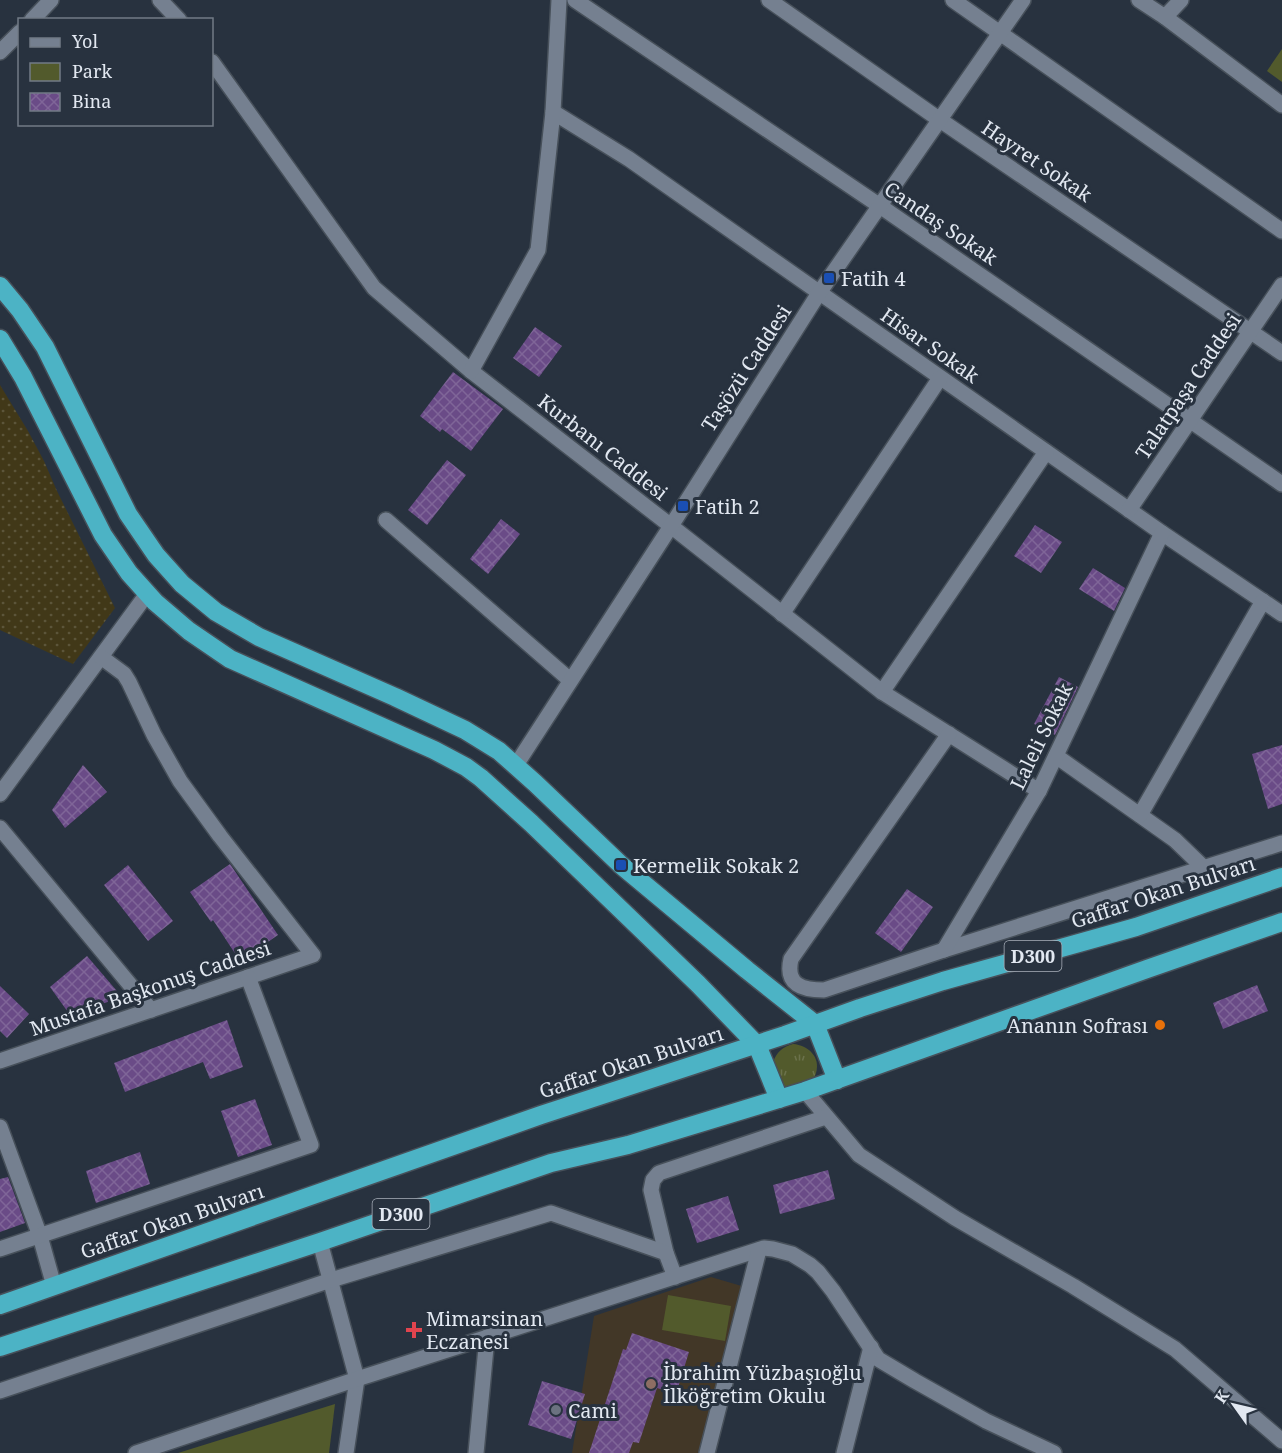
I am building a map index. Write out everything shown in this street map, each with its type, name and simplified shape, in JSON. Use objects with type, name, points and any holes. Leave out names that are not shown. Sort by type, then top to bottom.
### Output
[{"type":"highway","points":[[0,286],[20,310],[45,347],[128,514],[156,555],[182,584],[237,626],[395,696],[465,730],[499,751],[621,865],[815,1024],[837,1080]]},
{"type":"highway","points":[[0,339],[23,377],[103,535],[129,573],[147,594],[189,631],[230,659],[434,750],[481,778],[690,976],[757,1045],[779,1099]]},
{"type":"highway","name":"Gaffar Okan Bulvarı","points":[[0,1305],[541,1115],[757,1045],[943,981],[1136,927],[1282,878]]},
{"type":"highway","name":"D300","points":[[0,1347],[551,1163],[628,1145],[805,1091],[1282,922]]},
{"type":"street","points":[[34,18],[51,0]]},
{"type":"street","points":[[160,0],[176,18]]},
{"type":"street","points":[[471,371],[538,250],[553,112],[559,0]]},
{"type":"street","name":"Candaş Sokak","points":[[575,0],[880,206],[1282,484]]},
{"type":"street","name":"Hayret Sokak","points":[[769,0],[939,120],[1282,353]]},
{"type":"street","points":[[953,0],[1282,231]]},
{"type":"street","name":"Taşözü Caddesi","points":[[516,765],[819,293],[1023,0]]},
{"type":"street","points":[[1139,0],[1282,105]]},
{"type":"street","points":[[1165,17],[1181,0]]},
{"type":"street","points":[[0,52],[18,34]]},
{"type":"street","name":"Kurbanı Caddesi","points":[[213,63],[374,288],[471,371],[882,692],[1039,791]]},
{"type":"street","name":"Hisar Sokak","points":[[553,112],[629,159],[1162,533],[1282,614]]},
{"type":"street","name":"Talatpaşa Caddesi","points":[[1129,510],[1282,285]]},
{"type":"street","points":[[782,614],[940,378]]},
{"type":"street","points":[[882,692],[1046,452]]},
{"type":"street","points":[[386,520],[570,680]]},
{"type":"street","name":"Laleli Sokak","points":[[944,950],[1039,791],[1162,533]]},
{"type":"street","points":[[0,794],[147,594]]},
{"type":"street","points":[[1140,815],[1263,602]]},
{"type":"street","name":"Mustafa Başkonuş Caddesi","points":[[0,1060],[313,955],[180,781],[124,674],[100,657]]},
{"type":"street","points":[[949,734],[796,952],[789,969],[791,979],[798,985],[824,990],[1282,843]]},
{"type":"street","points":[[1056,756],[1175,840],[1204,868]]},
{"type":"street","points":[[0,828],[151,1010]]},
{"type":"street","points":[[0,1249],[311,1145],[248,977]]},
{"type":"street","points":[[805,1091],[859,1155],[955,1218],[1073,1286],[1175,1349],[1282,1441]]},
{"type":"street","points":[[675,1277],[666,1253],[651,1190],[653,1180],[659,1173],[826,1117]]},
{"type":"street","points":[[0,1127],[40,1236],[54,1286]]},
{"type":"street","points":[[0,1391],[331,1280],[551,1213],[666,1253]]},
{"type":"street","points":[[320,1242],[357,1378],[346,1453]]},
{"type":"street","points":[[136,1453],[357,1378],[764,1248],[783,1251],[801,1259],[822,1276],[878,1359],[986,1421],[1054,1453]]},
{"type":"street","points":[[707,1453],[759,1250]]},
{"type":"street","points":[[476,1453],[487,1337]]},
{"type":"street","points":[[844,1453],[870,1347]]},
{"type":"shaded area","name":"İbrahim Yüzbaşıoğlu İlköğretim Okulu","points":[[711,1277],[745,1287],[702,1453],[572,1453],[594,1316]]},
{"type":"green space","points":[[1282,49],[1282,82],[1267,71]]},
{"type":"green space","points":[[793,1044],[808,1049],[815,1057],[817,1067],[809,1083],[788,1088],[782,1085],[773,1062],[780,1050]]},
{"type":"green space","points":[[668,1295],[731,1306],[725,1341],[662,1330]]},
{"type":"green space","points":[[335,1404],[329,1453],[178,1453]]},
{"type":"sand","points":[[0,385],[44,461],[115,608],[73,664],[0,630]]},
{"type":"building","points":[[535,327],[562,346],[539,377],[513,358]]},
{"type":"building","points":[[453,372],[503,409],[471,451],[442,429],[440,432],[420,416]]},
{"type":"building","points":[[447,460],[466,475],[427,525],[408,510]]},
{"type":"building","points":[[501,519],[520,534],[488,574],[470,559]]},
{"type":"building","points":[[1035,525],[1062,542],[1041,573],[1014,556]]},
{"type":"building","points":[[1093,568],[1125,588],[1114,611],[1079,589]]},
{"type":"building","points":[[1059,677],[1078,687],[1055,735],[1034,724]]},
{"type":"building","points":[[1282,745],[1282,804],[1268,809],[1252,754]]},
{"type":"building","points":[[83,765],[107,792],[65,828],[52,810]]},
{"type":"building","points":[[230,864],[278,935],[240,961],[213,920],[211,922],[190,892]]},
{"type":"building","points":[[128,865],[173,921],[148,941],[104,885]]},
{"type":"building","points":[[907,889],[933,907],[901,952],[875,933]]},
{"type":"building","points":[[87,956],[122,997],[70,1015],[50,987]]},
{"type":"building","points":[[1257,985],[1268,1011],[1223,1029],[1213,1003]]},
{"type":"building","points":[[0,986],[29,1014],[7,1038],[0,1031]]},
{"type":"building","points":[[227,1020],[243,1067],[210,1079],[203,1062],[125,1092],[114,1063]]},
{"type":"building","points":[[255,1099],[272,1145],[238,1157],[221,1111]]},
{"type":"building","points":[[140,1152],[150,1184],[96,1203],[86,1171]]},
{"type":"building","points":[[828,1170],[835,1199],[780,1214],[773,1185]]},
{"type":"building","points":[[8,1177],[25,1223],[0,1232],[0,1179]]},
{"type":"building","points":[[728,1196],[739,1230],[697,1243],[686,1209]]},
{"type":"building","points":[[632,1333],[689,1352],[676,1394],[657,1388],[639,1443],[633,1442],[629,1453],[589,1453],[623,1349],[626,1350]]},
{"type":"building","name":"Cami","points":[[542,1381],[585,1394],[571,1439],[528,1425]]},
{"type":"place","name":"Fatih 4","points":[[829,278]]},
{"type":"place","name":"Fatih 2","points":[[683,506]]},
{"type":"place","name":"Kermelik Sokak 2","points":[[621,865]]},
{"type":"place","name":"Ananın Sofrası","points":[[1160,1025]]},
{"type":"place","name":"Mimarsinan Eczanesi","points":[[414,1330]]},
{"type":"place","name":"İbrahim Yüzbaşıoğlu İlköğretim Okulu","points":[[651,1384]]},
{"type":"place","name":"Cami","points":[[556,1410]]}]
